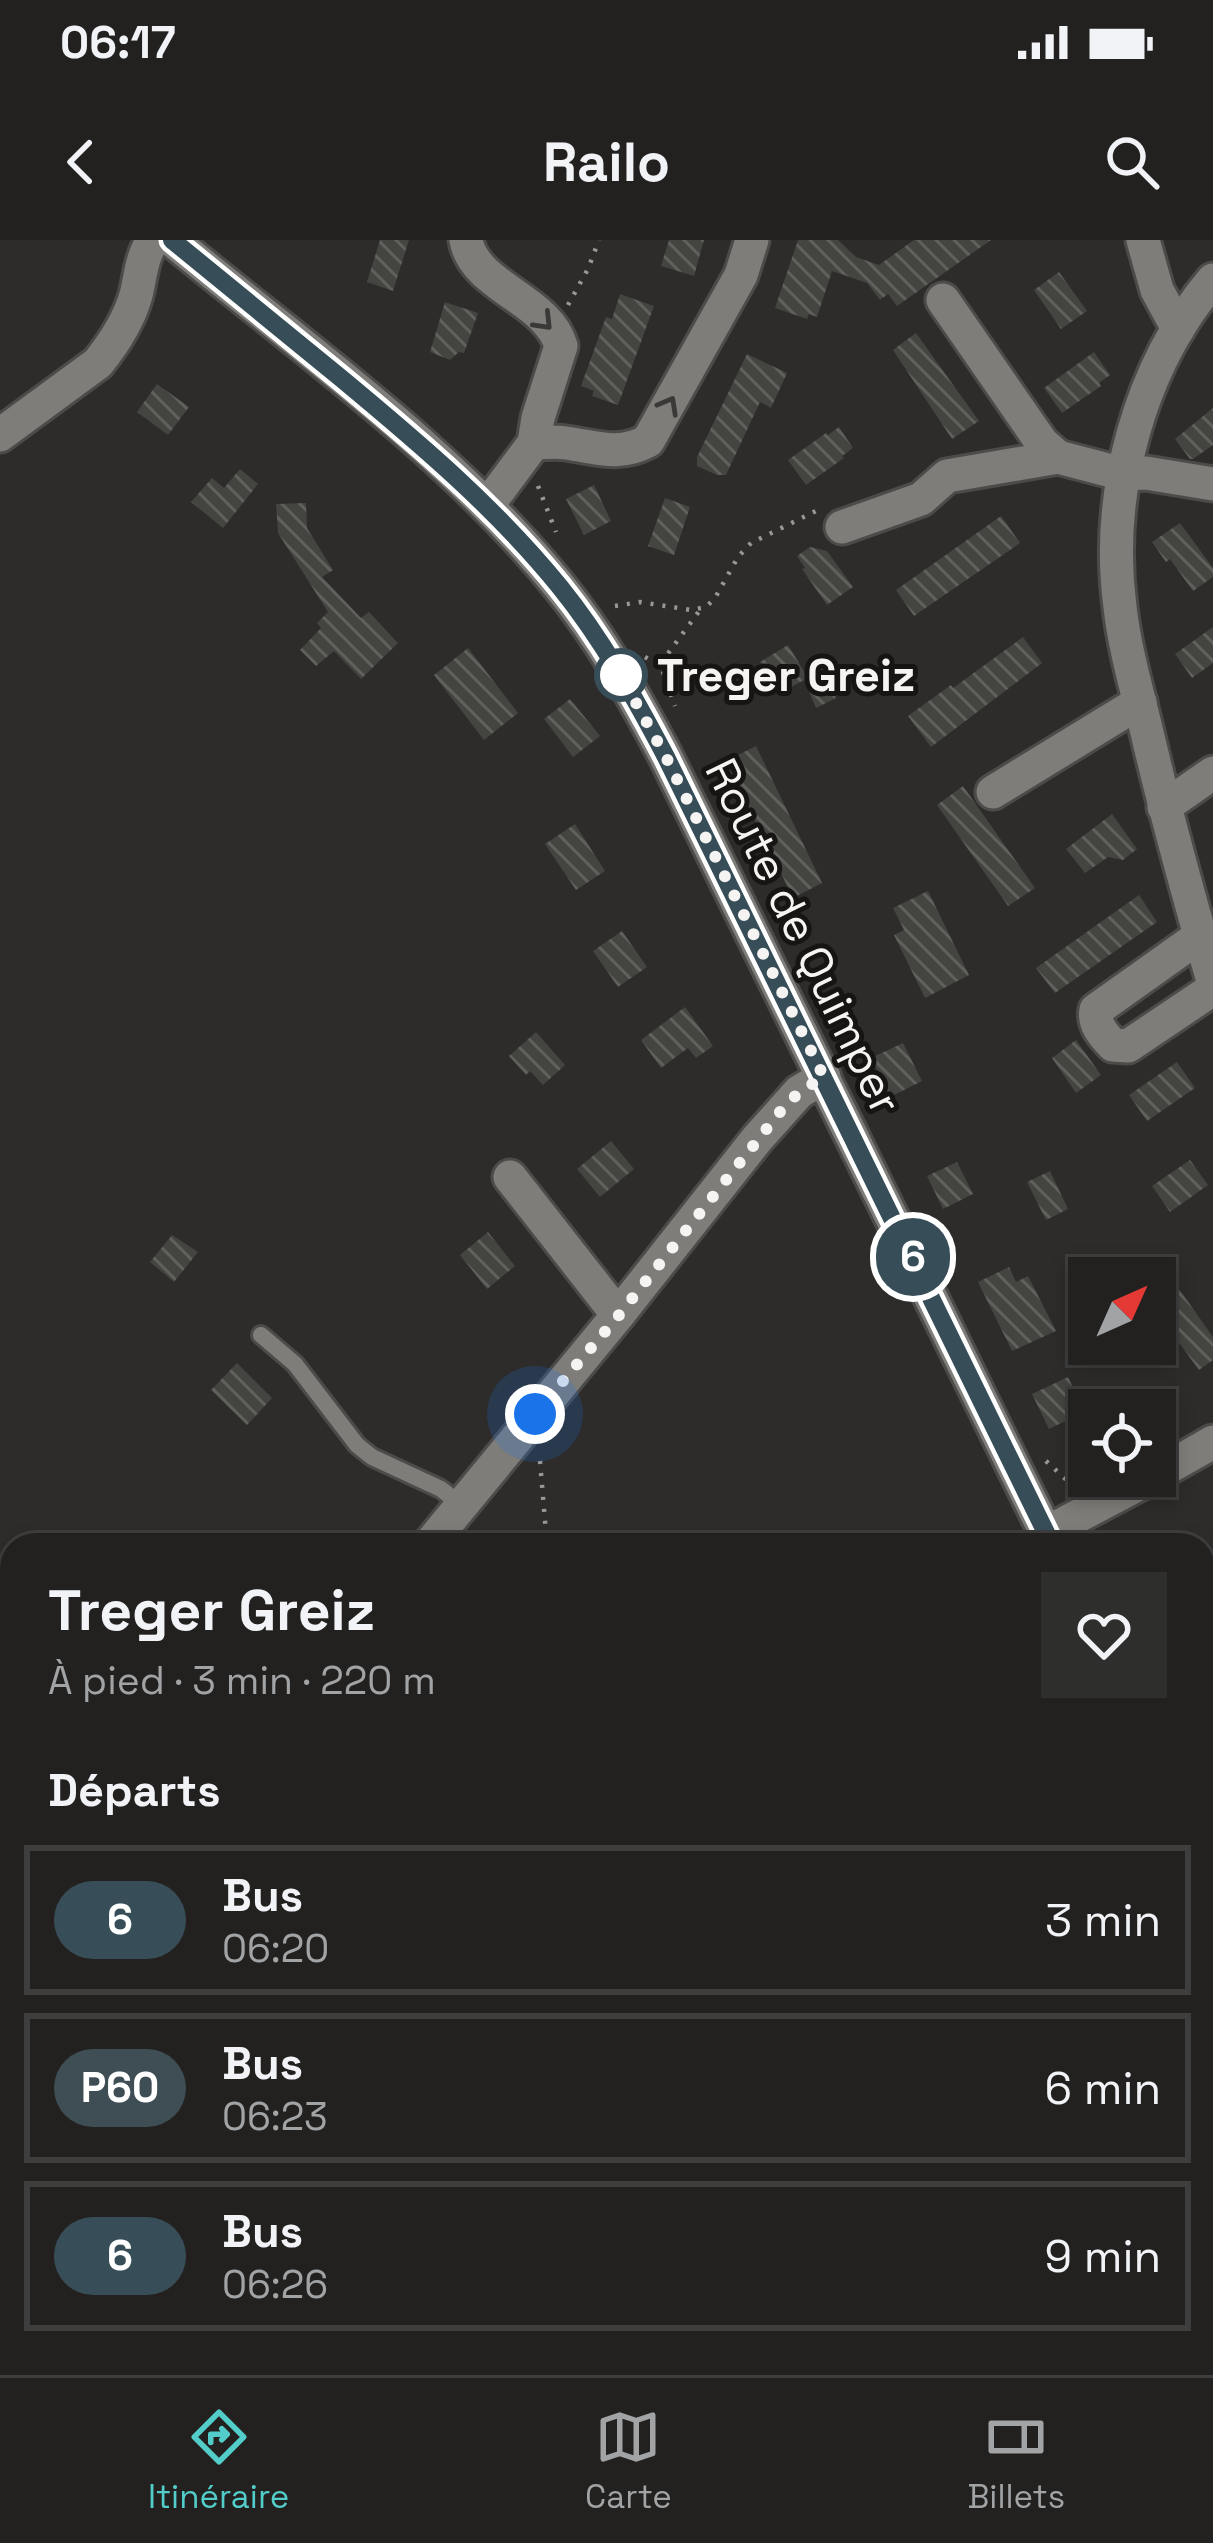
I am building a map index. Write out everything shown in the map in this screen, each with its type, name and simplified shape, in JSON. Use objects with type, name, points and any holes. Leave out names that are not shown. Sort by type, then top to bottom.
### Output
[{"type":"street","points":[[0,435],[110,348],[134,301],[142,261],[153,240]]},
{"type":"street","name":"Route de Quimper","points":[[172,240],[385,414],[487,506],[583,617],[649,725],[1045,1533]]},
{"type":"street","points":[[466,240],[470,256],[550,323],[561,346],[534,443],[487,506]]},
{"type":"street","points":[[534,443],[564,442],[613,452],[647,441],[741,275],[752,240]]},
{"type":"street","points":[[1143,240],[1157,290],[1178,328]]},
{"type":"street","points":[[1200,936],[1096,1010],[1101,1030],[1113,1045],[1128,1046],[1213,985],[1200,936],[1164,807],[1120,610],[1116,563],[1123,474],[1135,430],[1178,328],[1213,280]]},
{"type":"street","points":[[943,300],[1042,443],[1058,457]]},
{"type":"street","points":[[842,527],[921,499],[947,476],[1058,457],[1123,474],[1146,472],[1213,484]]},
{"type":"street","points":[[993,792],[1140,702]]},
{"type":"street","points":[[1164,807],[1213,773]]},
{"type":"street","points":[[439,1533],[768,1126],[799,1092],[824,1077]]},
{"type":"street","points":[[510,1177],[619,1315]]},
{"type":"street","points":[[1176,1463],[1213,1442]]},
{"type":"street","points":[[1062,1533],[1120,1497]]},
{"type":"lane","points":[[262,1335],[295,1364],[372,1457],[441,1490],[461,1505]]},
{"type":"path","points":[[550,323],[574,297],[599,240]]},
{"type":"path","points":[[661,665],[700,610],[715,598],[745,549],[824,507],[842,527]]},
{"type":"path","points":[[583,617],[602,605],[640,602],[700,610]]},
{"type":"path","points":[[535,1414],[546,1533]]},
{"type":"building","points":[[380,240],[409,240],[393,291],[367,282]]},
{"type":"building","points":[[669,240],[704,240],[694,276],[661,266]]},
{"type":"building","points":[[798,240],[838,240],[856,257],[879,265],[914,240],[991,240],[897,306],[888,294],[880,300],[867,283],[832,271],[817,317],[809,314],[807,319],[775,308]]},
{"type":"building","points":[[1059,272],[1087,311],[1061,329],[1034,290]]},
{"type":"building","points":[[620,294],[654,306],[618,405],[592,396],[594,391],[581,386],[606,317],[612,319]]},
{"type":"building","points":[[445,302],[478,313],[464,353],[450,360],[430,352]]},
{"type":"building","points":[[916,333],[979,421],[952,439],[893,350]]},
{"type":"building","points":[[1094,352],[1110,375],[1062,413],[1044,388]]},
{"type":"building","points":[[747,354],[787,373],[771,408],[760,402],[726,475],[717,475],[697,466],[697,457]]},
{"type":"building","points":[[157,384],[189,407],[168,435],[137,412]]},
{"type":"building","points":[[1213,408],[1213,445],[1190,459],[1175,439]]},
{"type":"building","points":[[839,427],[853,448],[806,485],[788,460]]},
{"type":"building","points":[[240,469],[258,484],[223,528],[191,502],[212,478],[224,488]]},
{"type":"building","points":[[594,485],[611,521],[584,535],[566,499]]},
{"type":"building","points":[[665,498],[690,507],[674,555],[648,546]]},
{"type":"building","points":[[306,503],[307,528],[333,570],[322,577],[361,618],[369,612],[398,643],[361,679],[334,651],[316,666],[300,650],[321,628],[317,623],[328,612],[278,533],[276,504]]},
{"type":"building","points":[[1001,516],[1020,543],[914,616],[896,590]]},
{"type":"building","points":[[1180,523],[1213,568],[1213,577],[1193,591],[1152,542]]},
{"type":"building","points":[[810,547],[827,551],[853,587],[827,605],[797,556]]},
{"type":"building","points":[[1213,627],[1213,663],[1192,678],[1175,654]]},
{"type":"building","points":[[1023,637],[1042,663],[931,747],[908,716]]},
{"type":"building","points":[[788,645],[805,673],[820,665],[836,698],[816,708],[804,680],[779,694],[760,662]]},
{"type":"building","points":[[468,648],[518,713],[484,740],[434,675]]},
{"type":"building","points":[[570,699],[600,736],[573,757],[544,719]]},
{"type":"building","points":[[756,746],[822,883],[793,898],[726,761]]},
{"type":"building","points":[[963,786],[1035,888],[1008,906],[937,805]]},
{"type":"building","points":[[1112,814],[1137,849],[1123,860],[1108,857],[1085,873],[1066,849]]},
{"type":"building","points":[[575,824],[605,871],[576,890],[545,844]]},
{"type":"building","points":[[928,891],[969,975],[925,998],[894,935],[904,930],[893,908]]},
{"type":"building","points":[[1139,895],[1157,922],[1055,993],[1036,968]]},
{"type":"building","points":[[622,931],[647,967],[618,987],[593,951]]},
{"type":"building","points":[[685,1007],[713,1046],[696,1058],[688,1048],[661,1068],[641,1040]]},
{"type":"building","points":[[536,1032],[565,1065],[543,1085],[509,1056]]},
{"type":"building","points":[[1076,1040],[1101,1075],[1076,1093],[1052,1058]]},
{"type":"building","points":[[903,1043],[922,1081],[890,1097],[871,1058]]},
{"type":"building","points":[[1177,1062],[1195,1088],[1147,1121],[1129,1095]]},
{"type":"building","points":[[611,1141],[634,1169],[600,1197],[577,1169]]},
{"type":"building","points":[[1190,1160],[1208,1185],[1170,1212],[1152,1186]]},
{"type":"building","points":[[957,1162],[973,1194],[943,1209],[927,1176]]},
{"type":"building","points":[[1050,1171],[1068,1209],[1046,1220],[1027,1182]]},
{"type":"building","points":[[488,1232],[515,1266],[487,1289],[460,1255]]},
{"type":"building","points":[[172,1235],[198,1252],[174,1282],[150,1262]]},
{"type":"building","points":[[1009,1267],[1016,1282],[1028,1276],[1056,1331],[1012,1351],[978,1282]]},
{"type":"building","points":[[1176,1285],[1213,1337],[1213,1360],[1199,1370],[1176,1339]]},
{"type":"building","points":[[237,1363],[272,1398],[247,1425],[211,1390]]},
{"type":"building","points":[[1068,1377],[1073,1389],[1068,1389],[1068,1420],[1049,1429],[1032,1394]]},
{"type":"bus line","name":"6","points":[[172,240],[465,485],[542,566],[598,639],[666,757],[1046,1533]]},
{"type":"place","name":"Treger Greiz","points":[[621,675]]},
{"type":"route","points":[[535,1414],[780,1112],[799,1092],[824,1077],[666,757],[614,663],[621,675]]}]
